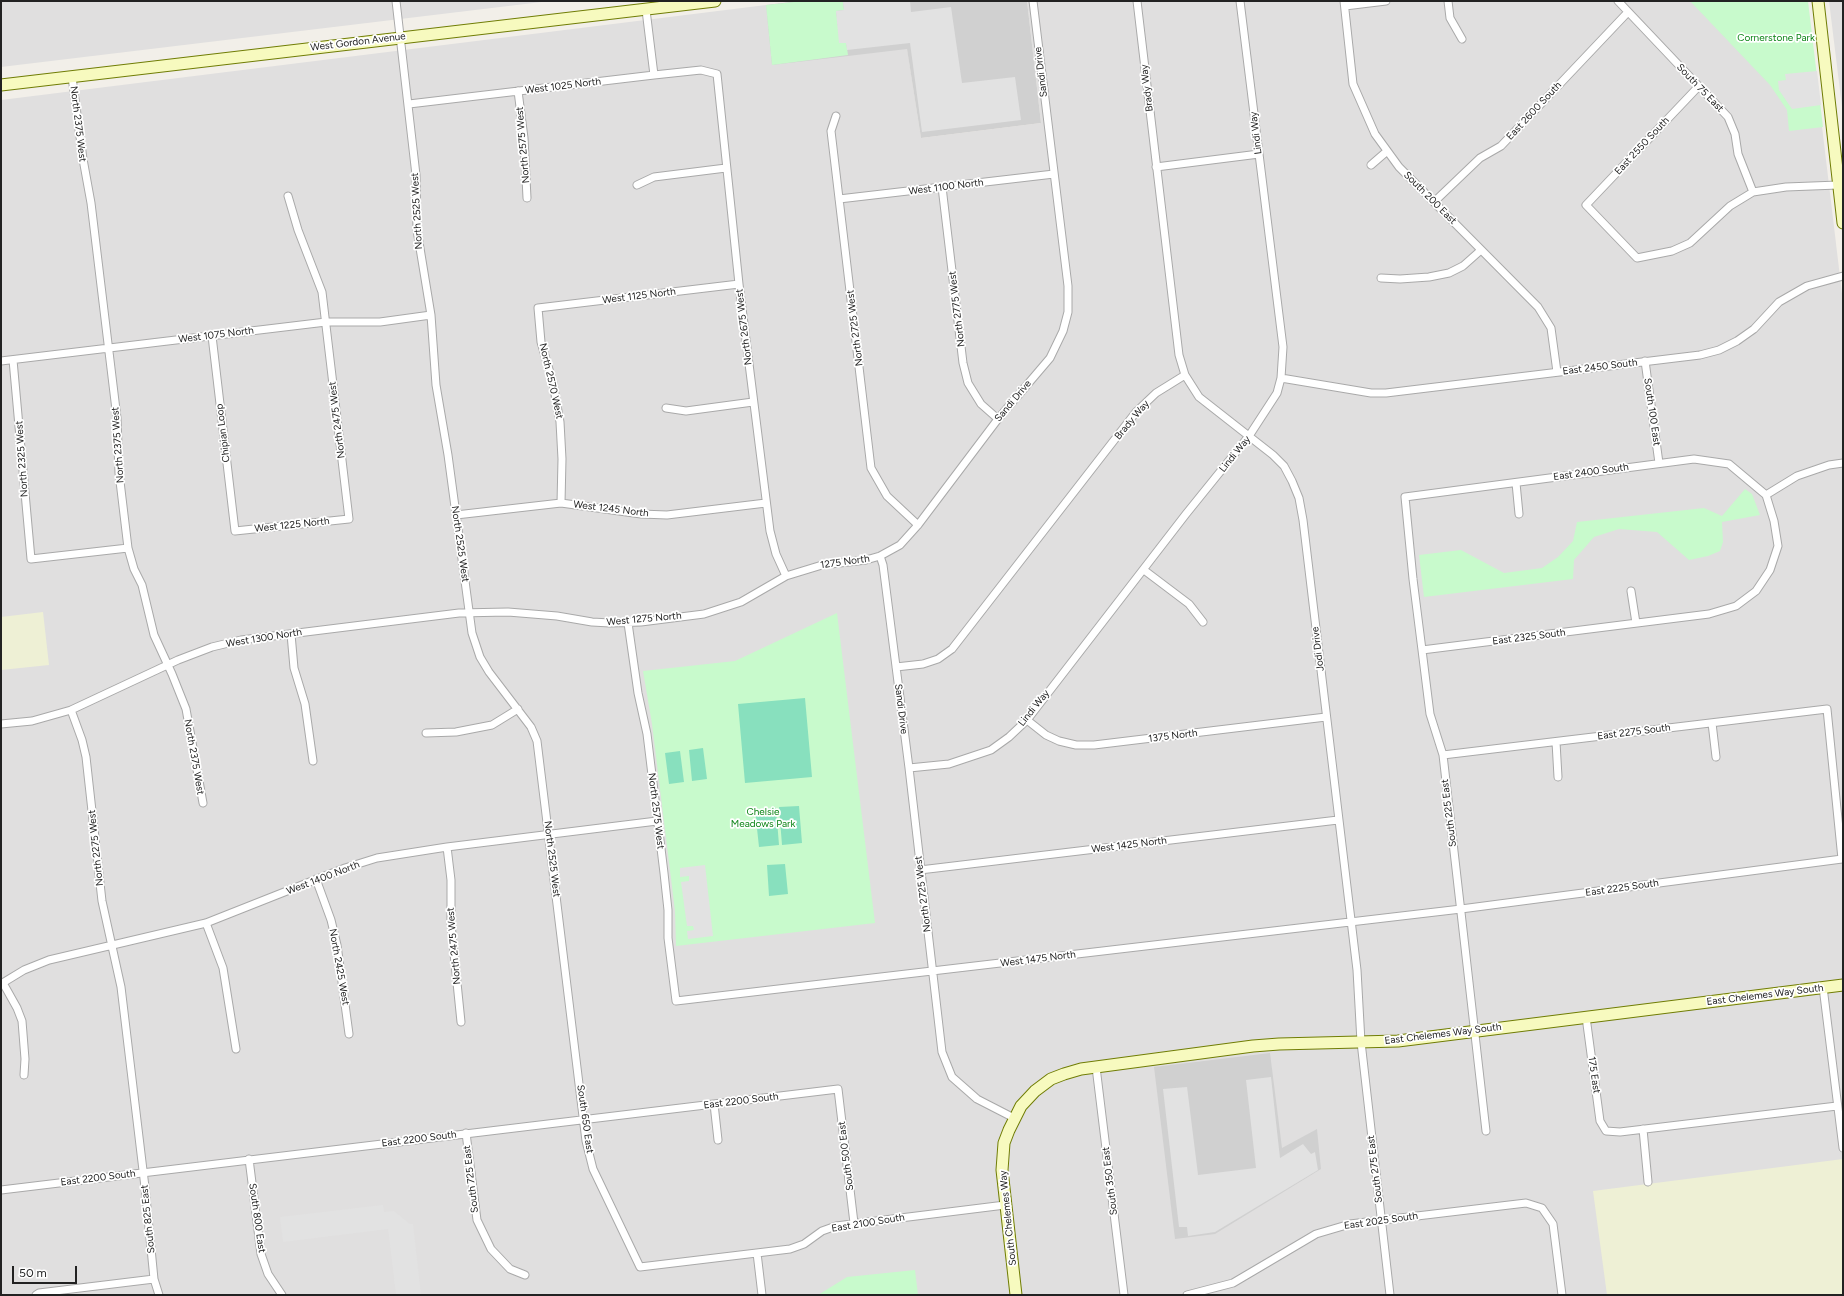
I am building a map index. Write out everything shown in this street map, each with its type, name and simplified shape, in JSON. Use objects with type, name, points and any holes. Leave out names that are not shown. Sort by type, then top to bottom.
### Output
[{"type":"street","name":"North 2525 West","points":[[396,1],[409,104],[416,180],[416,230],[431,315],[436,385],[448,455],[472,633],[480,657],[531,727],[537,741],[550,835],[573,1032]]},
{"type":"street","name":"West Gordon Avenue","points":[[1,85],[714,1]]},
{"type":"street","name":"Sandi Drive","points":[[909,768],[884,565],[880,556],[900,545],[918,525],[998,419],[1050,358],[1063,331],[1068,312],[1068,286],[1033,1]]},
{"type":"street","name":"Brady Way","points":[[896,667],[923,664],[938,659],[952,649],[1021,558],[1093,470],[1136,412],[1156,393],[1185,375],[1179,355],[1137,1]]},
{"type":"street","name":"Lindi Way","points":[[909,768],[949,764],[991,750],[1010,737],[1026,720],[1250,436],[1277,393],[1281,378],[1283,347],[1240,1]]},
{"type":"street","points":[[1344,4],[1386,1]]},
{"type":"street","points":[[1448,1],[1450,18],[1462,39]]},
{"type":"street","name":"South 75 East","points":[[1618,1],[1728,117],[1735,134],[1738,154],[1753,192]]},
{"type":"street","points":[[1818,1],[1843,223]]},
{"type":"street","name":"South 200 East","points":[[1344,4],[1353,84],[1375,134],[1386,152],[1399,167],[1538,307],[1551,328],[1557,372]]},
{"type":"street","points":[[646,10],[654,75]]},
{"type":"street","name":"East 2600 South","points":[[1434,202],[1480,158],[1501,146],[1628,12]]},
{"type":"street","name":"West 1025 North","points":[[409,104],[701,70],[717,74]]},
{"type":"street","name":"North 2675 West","points":[[717,74],[739,284],[766,503],[772,543],[786,576]]},
{"type":"street","name":"North 2375 West","points":[[72,77],[82,159],[91,203],[117,418],[119,473],[128,548],[134,569],[142,585],[154,635],[186,709],[203,803]]},
{"type":"street","name":"East 2550 South","points":[[1699,86],[1586,206],[1637,258],[1672,251],[1690,243],[1730,206],[1753,192]]},
{"type":"street","name":"North 2575 West","points":[[518,91],[524,138],[527,198]]},
{"type":"street","name":"North 2725 West","points":[[836,116],[831,131],[871,468],[887,496],[918,525]]},
{"type":"street","points":[[1371,165],[1386,152]]},
{"type":"street","points":[[1156,167],[1258,154]]},
{"type":"street","points":[[637,185],[654,177],[726,168]]},
{"type":"street","name":"West 1100 North","points":[[839,199],[1054,174]]},
{"type":"street","points":[[1753,192],[1786,186],[1838,185]]},
{"type":"street","name":"North 2775 West","points":[[942,187],[963,362],[968,383],[981,404],[998,419]]},
{"type":"street","name":"North 2475 West","points":[[288,196],[298,230],[319,281],[326,322],[349,519]]},
{"type":"street","points":[[1380,278],[1400,279],[1429,277],[1449,273],[1463,266],[1481,250]]},
{"type":"street","name":"East 2450 South","points":[[1281,378],[1371,393],[1386,393],[1700,355],[1719,350],[1737,342],[1754,329],[1779,302],[1807,286],[1843,276]]},
{"type":"street","name":"West 1125 North","points":[[538,308],[739,284]]},
{"type":"street","name":"North 2570 West","points":[[538,308],[541,342],[553,383],[560,422],[562,459],[561,503]]},
{"type":"street","name":"West 1075 North","points":[[1,361],[326,322],[380,322],[431,315]]},
{"type":"street","name":"Chipian Loop","points":[[212,336],[235,531]]},
{"type":"street","name":"North 2325 West","points":[[13,360],[31,559],[128,548]]},
{"type":"street","name":"South 100 East","points":[[1645,361],[1659,463]]},
{"type":"street","name":"Jodi Drive","points":[[1185,375],[1199,397],[1250,436],[1284,466],[1292,480],[1299,498],[1303,520],[1357,970]]},
{"type":"street","points":[[666,408],[686,411],[753,402]]},
{"type":"street","name":"East 2400 South","points":[[1405,497],[1694,459],[1729,464],[1766,495]]},
{"type":"street","points":[[1766,495],[1797,476],[1830,465],[1843,463]]},
{"type":"street","points":[[1516,483],[1519,514]]},
{"type":"street","name":"East 2325 South","points":[[1422,650],[1710,614],[1736,606],[1756,591],[1770,570],[1778,546],[1774,521],[1766,495]]},
{"type":"street","name":"South 225 East","points":[[1405,497],[1430,714],[1442,755],[1486,1131]]},
{"type":"street","name":"West 1245 North","points":[[456,515],[561,503],[641,514],[668,515],[766,503]]},
{"type":"street","name":"West 1225 North","points":[[235,531],[349,519]]},
{"type":"street","name":"1275 North","points":[[786,576],[822,565],[866,560],[880,556]]},
{"type":"street","points":[[1144,570],[1188,604],[1203,622]]},
{"type":"street","name":"West 1275 North","points":[[470,612],[508,612],[557,616],[592,622],[628,623],[704,614],[723,609],[741,602],[786,576]]},
{"type":"street","points":[[1631,591],[1636,623]]},
{"type":"street","name":"West 1300 North","points":[[1,724],[32,721],[71,710],[168,665],[212,647],[241,640],[470,612]]},
{"type":"street","name":"North 2575 West","points":[[628,623],[638,693],[647,734],[668,910],[668,938],[676,1000]]},
{"type":"street","points":[[291,634],[294,668],[305,704],[313,761]]},
{"type":"street","points":[[426,733],[456,732],[492,725],[518,709]]},
{"type":"street","name":"East 2275 South","points":[[1442,755],[1827,709],[1835,789]]},
{"type":"street","name":"North 2275 West","points":[[71,710],[82,740],[86,757],[99,882],[121,987],[136,1119]]},
{"type":"street","name":"1375 North","points":[[1026,720],[1046,735],[1059,741],[1076,745],[1094,745],[1326,717]]},
{"type":"street","points":[[1712,723],[1716,757]]},
{"type":"street","points":[[1556,742],[1558,777]]},
{"type":"street","name":"North 2725 West","points":[[909,768],[942,1052],[952,1077],[977,1099],[1014,1118]]},
{"type":"street","points":[[1842,859],[1835,789],[1843,788]]},
{"type":"street","name":"West 1425 North","points":[[920,870],[1338,820]]},
{"type":"street","name":"West 1400 North","points":[[2,983],[24,970],[49,960],[206,923],[316,879],[377,858],[447,847],[657,821]]},
{"type":"street","name":"North 2475 West","points":[[447,847],[450,880],[451,924],[461,1022]]},
{"type":"street","name":"East 2225 South","points":[[1401,916],[1461,910],[1842,859]]},
{"type":"street","name":"North 2425 West","points":[[316,879],[331,920],[337,945],[349,1034]]},
{"type":"street","name":"West 1475 North","points":[[676,1000],[837,981],[933,972],[1401,916]]},
{"type":"street","points":[[206,923],[223,968],[236,1049]]},
{"type":"street","name":"South 275 East","points":[[1357,970],[1361,1042],[1390,1295]]},
{"type":"street","points":[[2,983],[17,1008],[22,1021],[25,1059],[24,1075]]},
{"type":"street","name":"East Chelemes Way South","points":[[1014,1118],[1021,1106],[1035,1091],[1051,1079],[1081,1069],[1253,1046],[1398,1041],[1843,985]]},
{"type":"street","points":[[1823,987],[1843,1148]]},
{"type":"street","name":"175 East","points":[[1586,1017],[1600,1121],[1606,1131],[1620,1132],[1643,1129]]},
{"type":"street","name":"South 650 East","points":[[573,1032],[586,1141],[593,1169],[640,1267]]},
{"type":"street","name":"South 350 East","points":[[1096,1067],[1124,1295]]},
{"type":"street","name":"East 2200 South","points":[[1,1190],[838,1089]]},
{"type":"street","name":"South 500 East","points":[[838,1089],[854,1223]]},
{"type":"street","points":[[714,1104],[718,1140]]},
{"type":"street","points":[[1648,1182],[1643,1129],[1838,1106]]},
{"type":"street","name":"South Chelemes Way","points":[[1014,1118],[1008,1130],[1002,1170],[1016,1295]]},
{"type":"street","name":"South 825 East","points":[[136,1119],[154,1279],[159,1295]]},
{"type":"street","name":"South 725 East","points":[[466,1133],[477,1220],[491,1249],[510,1269],[525,1275]]},
{"type":"street","name":"South 800 East","points":[[249,1159],[261,1254],[268,1274],[282,1295]]},
{"type":"street","name":"East 2025 South","points":[[1187,1295],[1233,1283],[1316,1234],[1350,1224],[1526,1203],[1542,1208],[1553,1224],[1561,1295]]},
{"type":"street","name":"East 2100 South","points":[[640,1267],[790,1249],[804,1244],[822,1231],[836,1226],[1005,1205]]},
{"type":"street","points":[[757,1253],[762,1295]]},
{"type":"street","points":[[36,1295],[39,1293],[154,1279]]},
{"type":"shaded area","points":[[1,1],[550,1],[1,67]]},
{"type":"shaded area","points":[[799,1],[1027,1],[1041,123],[921,138],[907,49],[772,65],[766,5]]},
{"type":"shaded area","points":[[910,1],[911,12],[951,7],[962,83],[1015,77],[1021,120],[922,132],[910,43],[847,50],[846,43],[839,43],[836,11],[844,10],[843,2]]},
{"type":"shaded area","points":[[1027,1],[1807,1],[1843,302],[1843,1295],[1,1295],[1,100],[766,5],[773,64],[907,48],[921,138],[1041,123]]},
{"type":"shaded area","points":[[1829,1],[1843,1],[1843,115]]},
{"type":"shaded area","points":[[1817,71],[1821,105],[1792,109],[1779,90],[1778,81],[1786,80],[1785,74]]},
{"type":"shaded area","points":[[705,865],[713,936],[688,939],[687,931],[694,930],[693,926],[687,926],[681,882],[689,881],[689,876],[680,877],[680,868]]},
{"type":"shaded area","points":[[1270,1053],[1282,1148],[1317,1129],[1321,1169],[1215,1234],[1175,1239],[1154,1067]]},
{"type":"shaded area","points":[[1271,1077],[1280,1158],[1303,1144],[1311,1154],[1315,1152],[1318,1170],[1215,1232],[1188,1236],[1187,1227],[1179,1227],[1163,1089],[1187,1087],[1198,1175],[1256,1168],[1246,1080]]},
{"type":"shaded area","points":[[383,1205],[384,1212],[394,1211],[410,1224],[413,1224],[421,1295],[396,1295],[388,1229],[283,1242],[280,1217]]},
{"type":"green space","points":[[803,1],[843,1],[844,10],[836,11],[840,43],[846,42],[848,55],[772,65],[766,5]]},
{"type":"green space","name":"Cornerstone Park","points":[[1690,1],[1808,1],[1823,127],[1789,131],[1787,110],[1770,85]]},
{"type":"green space","points":[[1745,489],[1752,494],[1760,515],[1722,522],[1723,542],[1720,551],[1708,556],[1689,560],[1657,532],[1619,529],[1594,537],[1574,560],[1573,579],[1424,597],[1419,555],[1461,550],[1504,573],[1542,568],[1558,557],[1573,541],[1577,522],[1704,508],[1722,516]]},
{"type":"green space","points":[[43,612],[49,665],[1,670],[1,617]]},
{"type":"green space","name":"Chelsie Meadows Park","points":[[837,613],[875,923],[676,946],[675,911],[652,724],[643,671],[735,661]]},
{"type":"green space","points":[[805,698],[812,777],[745,783],[738,704]]},
{"type":"green space","points":[[703,748],[707,779],[692,781],[689,750]]},
{"type":"green space","points":[[680,751],[684,782],[669,784],[665,753]]},
{"type":"green space","points":[[799,806],[802,843],[782,845],[779,807]]},
{"type":"green space","points":[[776,808],[779,845],[759,847],[755,810]]},
{"type":"green space","points":[[785,864],[788,894],[769,896],[767,865]]},
{"type":"green space","points":[[1843,1159],[1843,1295],[1607,1295],[1593,1191]]},
{"type":"green space","points":[[915,1270],[918,1295],[818,1295],[847,1277]]}]
